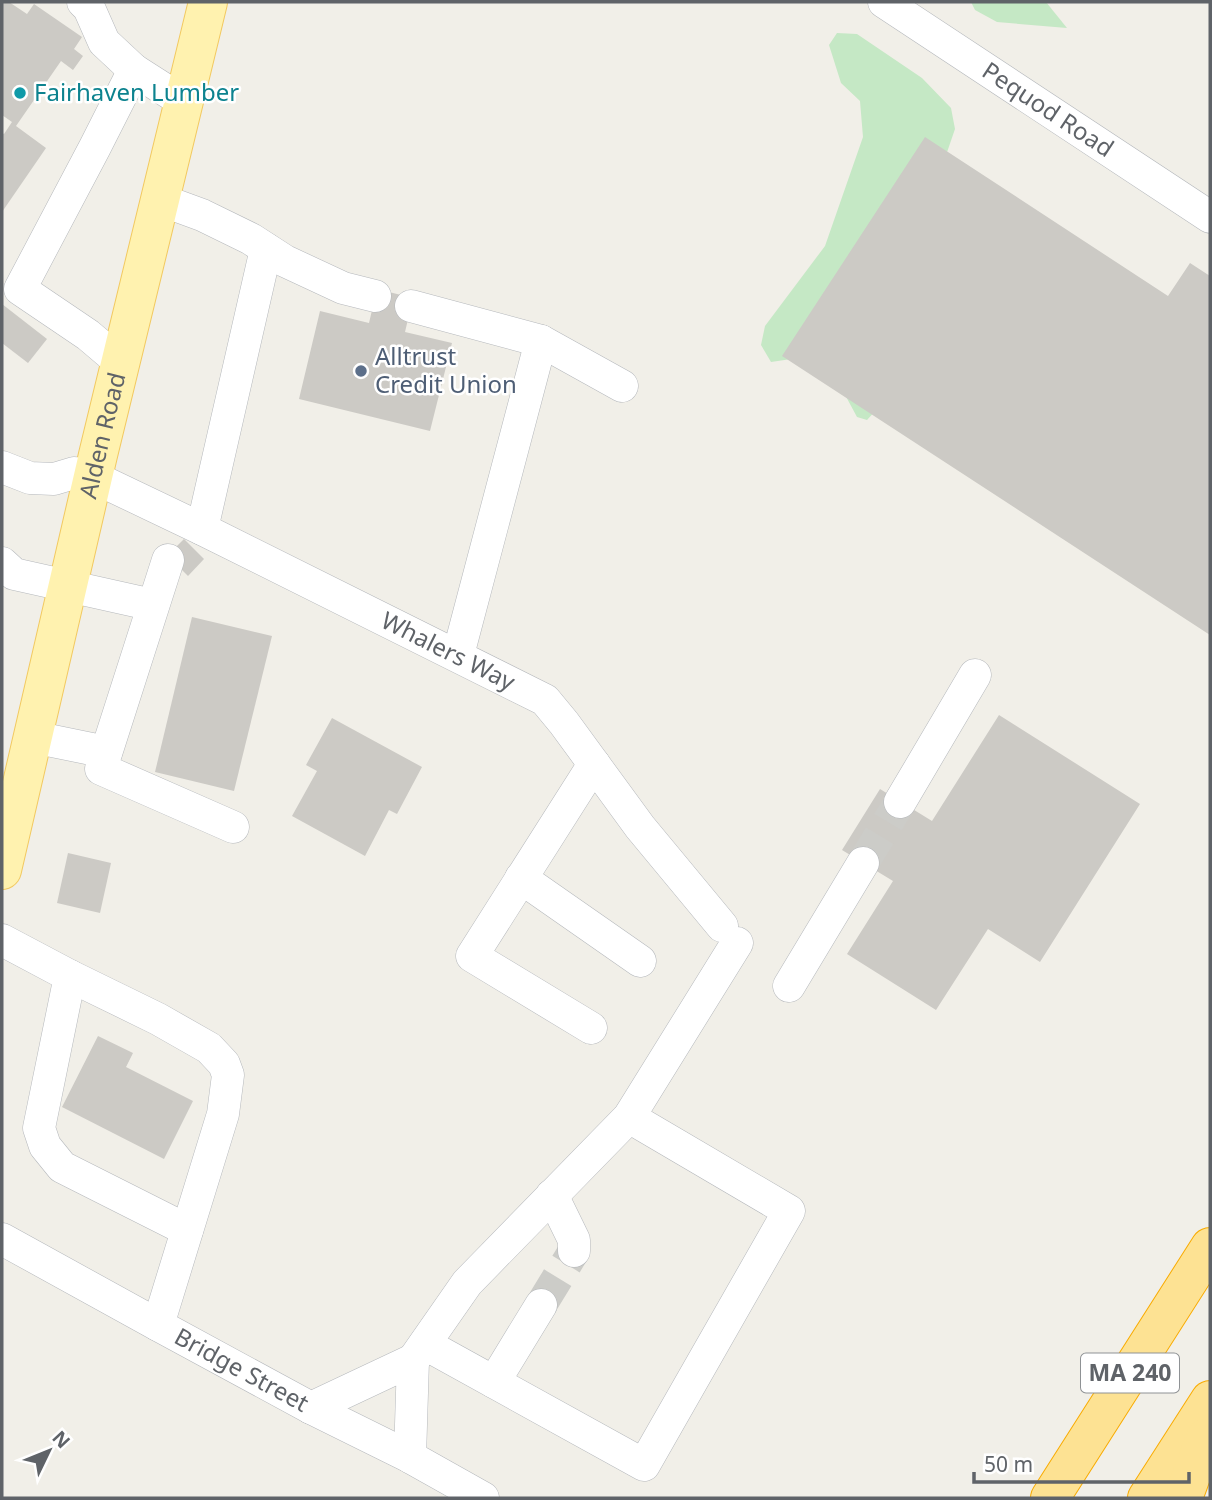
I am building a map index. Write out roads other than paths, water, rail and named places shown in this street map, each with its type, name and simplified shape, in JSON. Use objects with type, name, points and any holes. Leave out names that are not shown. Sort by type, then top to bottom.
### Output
[{"type":"highway","name":"MA 240","points":[[1050,1498],[1210,1247]]},
{"type":"highway","points":[[1024,1498],[1168,1314]]},
{"type":"highway","name":"MA 240","points":[[1147,1498],[1210,1400]]},
{"type":"highway","points":[[1183,1498],[1210,1422]]},
{"type":"main road","name":"Alden Road","points":[[2,870],[13,771],[33,737],[208,2]]},
{"type":"street","points":[[83,2],[89,8],[104,42],[134,70],[184,102]]},
{"type":"street","name":"Pequod Road","points":[[884,2],[1210,217]]},
{"type":"street","points":[[121,363],[88,335],[11,285],[134,70]]},
{"type":"street","points":[[161,200],[202,215],[251,239],[285,261],[343,288],[375,296]]},
{"type":"street","points":[[202,529],[265,249]]},
{"type":"street","points":[[411,306],[541,341],[622,386]]},
{"type":"street","points":[[458,655],[541,341]]},
{"type":"street","points":[[2,467],[30,478],[54,478],[74,473],[93,478]]},
{"type":"street","name":"Whalers Way","points":[[93,478],[202,529],[545,700],[640,827],[729,935],[629,1117]]},
{"type":"street","points":[[167,560],[100,769],[233,827]]},
{"type":"street","points":[[2,563],[14,573],[153,605]]},
{"type":"street","points":[[900,802],[975,675]]},
{"type":"street","points":[[33,737],[106,752]]},
{"type":"street","points":[[591,1028],[472,956],[594,764]]},
{"type":"street","points":[[789,986],[863,863]]},
{"type":"street","points":[[521,878],[640,961]]},
{"type":"street","points":[[2,940],[158,1019],[209,1048],[224,1064],[228,1075],[223,1114],[158,1325]]},
{"type":"street","points":[[70,976],[39,1128],[44,1146],[62,1167],[187,1230]]},
{"type":"street","points":[[311,1408],[419,1352],[467,1283],[629,1117],[789,1211],[644,1465],[494,1382],[419,1352]]},
{"type":"street","points":[[552,1195],[574,1240],[574,1251]]},
{"type":"street","name":"Bridge Street","points":[[2,1239],[311,1408],[410,1457],[483,1498]]},
{"type":"street","points":[[494,1382],[541,1305]]},
{"type":"street","points":[[410,1457],[419,1352]]},
{"type":"tunnel","points":[[863,863],[900,802]]},
{"type":"tunnel","points":[[541,1305],[574,1251]]},
{"type":"place","name":"Fairhaven Lumber","points":[[20,93]]},
{"type":"place","name":"Alltrust Credit Union","points":[[361,371]]}]
